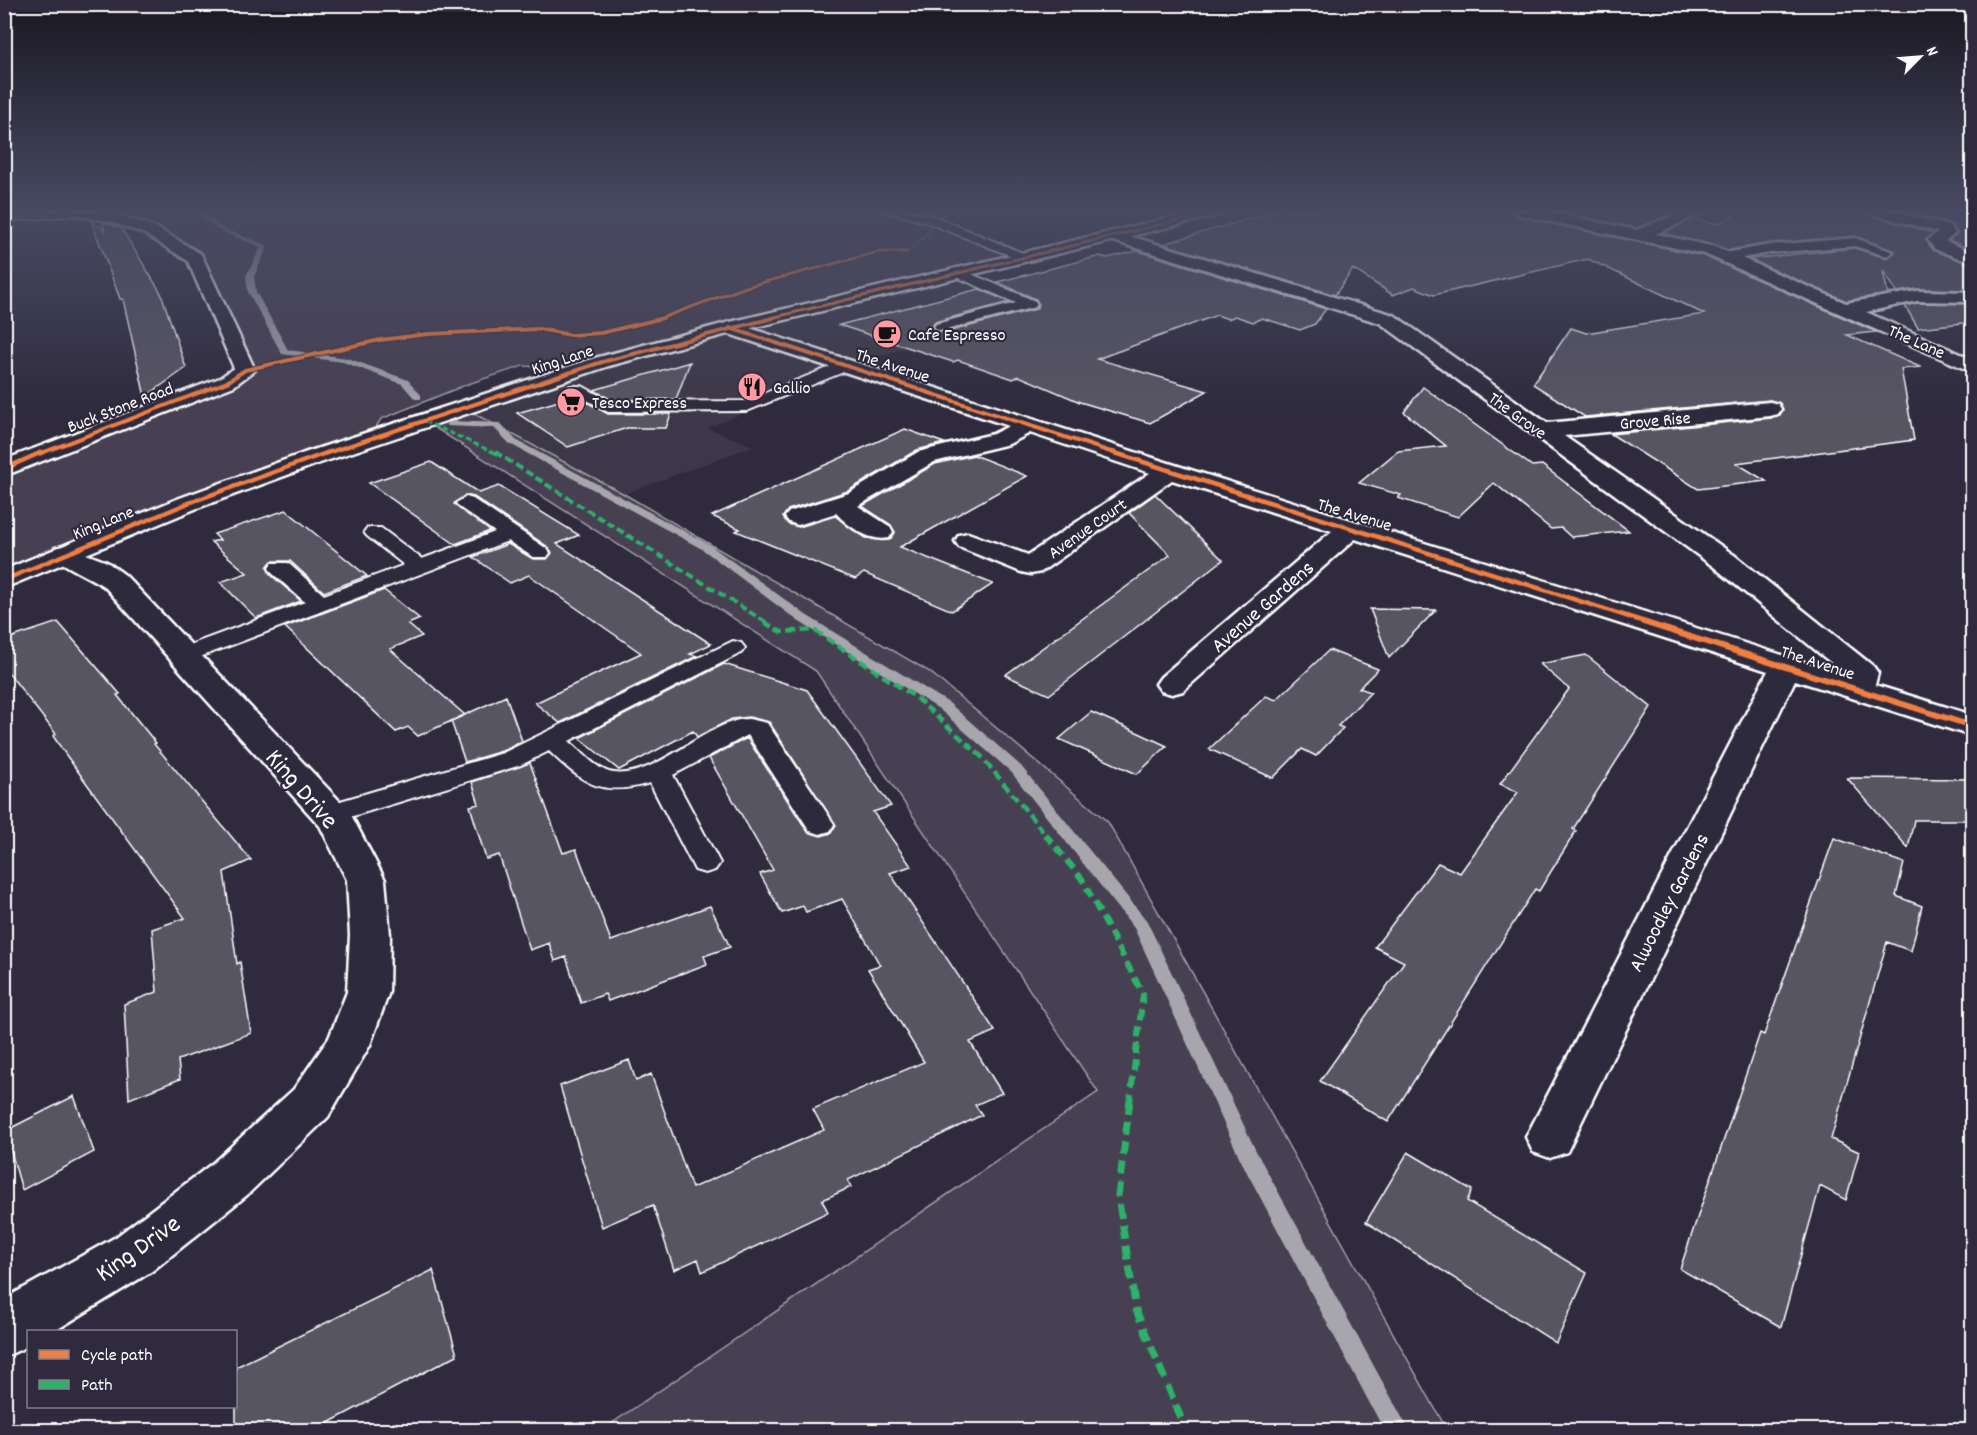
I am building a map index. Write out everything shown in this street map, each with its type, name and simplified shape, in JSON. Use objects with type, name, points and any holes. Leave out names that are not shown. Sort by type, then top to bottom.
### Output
[{"type":"street","name":"Buck Stone Road","points":[[4,469],[50,449],[227,382],[245,370],[204,278]]},
{"type":"street","name":"King Lane","points":[[4,580],[186,504],[312,458],[602,362],[933,278]]},
{"type":"street","name":"The Grove","points":[[1252,278],[1387,319],[1724,561],[1862,673],[1858,690]]},
{"type":"street","name":"The Lane","points":[[1772,278],[1972,366]]},
{"type":"street","points":[[1842,309],[1860,308],[1917,296],[1972,297]]},
{"type":"street","name":"The Avenue","points":[[730,328],[1169,471],[1972,726]]},
{"type":"street","name":"Grove Rise","points":[[1540,431],[1770,409]]},
{"type":"street","points":[[798,517],[858,498],[926,458],[1001,439],[1028,425]]},
{"type":"street","name":"Avenue Court","points":[[968,541],[1031,566],[1169,471]]},
{"type":"street","points":[[841,503],[854,518],[880,532]]},
{"type":"street","name":"Avenue Gardens","points":[[1172,684],[1352,528]]},
{"type":"street","name":"King Drive","points":[[4,1330],[134,1254],[230,1179],[310,1103],[348,1045],[368,992],[370,935],[366,880],[336,820],[115,581],[97,568],[65,554]]},
{"type":"street","name":"Alwoodley Gardens","points":[[1550,1137],[1786,667]]},
{"type":"lane","points":[[941,327],[1030,304],[971,278]]},
{"type":"lane","points":[[576,389],[608,407],[747,406],[845,366]]},
{"type":"lane","points":[[466,503],[540,553]]},
{"type":"lane","points":[[374,532],[419,567]]},
{"type":"lane","points":[[184,655],[510,533]]},
{"type":"lane","points":[[280,568],[321,604]]},
{"type":"lane","points":[[330,814],[512,759],[733,648]]},
{"type":"lane","points":[[552,739],[599,779],[624,781],[658,772],[736,730],[748,727],[758,729],[820,824]]},
{"type":"lane","points":[[658,772],[705,863]]},
{"type":"shaded area","points":[[204,278],[924,278],[843,296],[556,368],[523,366],[468,384],[381,419],[368,439],[5,580],[4,469],[245,370]]},
{"type":"shaded area","points":[[962,278],[982,278],[1103,324],[962,330],[878,356],[708,428],[753,446],[624,494],[471,412],[654,354]]},
{"type":"shaded area","points":[[471,412],[624,494],[930,672],[1108,822],[1447,1430],[602,1430],[1098,1092],[816,671],[432,426]]},
{"type":"building","points":[[112,278],[152,278],[161,293],[186,368],[145,397],[123,299],[120,299]]},
{"type":"building","points":[[1013,278],[1225,278],[1326,309],[1315,324],[1300,330],[1262,318],[1253,322],[1235,316],[1228,319],[1217,315],[1097,359],[1207,391],[1150,423],[1080,402],[1019,376],[1013,379],[958,360],[953,362],[839,325],[979,289],[1009,302],[935,322],[932,326],[936,332],[947,332],[1036,309],[1039,305],[1036,299],[997,282]]},
{"type":"building","points":[[1278,278],[1347,278],[1335,295]]},
{"type":"building","points":[[1367,278],[1507,278],[1434,295],[1414,287],[1393,295]]},
{"type":"building","points":[[1628,278],[1754,278],[1876,332],[1847,335],[1920,367],[1901,369],[1914,440],[1736,463],[1766,481],[1698,489],[1611,434],[1771,418],[1780,415],[1783,410],[1780,403],[1770,400],[1585,417],[1533,384],[1571,328],[1586,333],[1704,314]]},
{"type":"building","points":[[1793,278],[1885,278],[1888,294],[1846,301]]},
{"type":"building","points":[[1888,278],[1972,278],[1972,290],[1917,289],[1897,292]]},
{"type":"building","points":[[1917,303],[1972,304],[1972,322],[1918,328],[1905,306]]},
{"type":"building","points":[[690,362],[676,399],[612,400],[594,390]]},
{"type":"building","points":[[1423,387],[1532,466],[1542,465],[1629,531],[1571,537],[1561,528],[1551,529],[1494,483],[1458,517],[1398,498],[1401,495],[1359,483],[1398,451],[1446,446],[1404,412]]},
{"type":"building","points":[[576,396],[608,414],[671,414],[666,428],[627,428],[568,447],[517,413]]},
{"type":"building","points":[[905,429],[944,443],[917,450],[848,491],[788,510],[783,517],[788,524],[799,527],[835,516],[866,538],[889,540],[895,533],[891,525],[862,506],[935,464],[974,455],[1027,476],[900,547],[993,584],[952,611],[864,573],[855,579],[736,531],[740,529],[712,516]]},
{"type":"building","points":[[431,462],[479,493],[499,486],[579,535],[557,544],[711,644],[690,654],[697,656],[560,723],[535,703],[641,653],[529,575],[510,583],[473,557],[508,544],[533,559],[547,559],[552,553],[548,547],[474,497],[465,495],[454,504],[490,531],[455,544],[369,483]]},
{"type":"building","points":[[1155,494],[1223,560],[1049,695],[1005,675],[1170,555],[1129,513]]},
{"type":"building","points":[[286,510],[367,576],[324,592],[290,561],[272,561],[267,567],[270,574],[301,601],[256,618],[220,582],[247,573],[211,542],[220,540],[214,534]]},
{"type":"building","points":[[384,590],[420,619],[408,624],[422,636],[390,649],[465,715],[418,736],[408,727],[396,732],[285,627]]},
{"type":"building","points":[[1370,609],[1436,610],[1389,658]]},
{"type":"building","points":[[58,622],[120,694],[117,695],[156,743],[154,744],[251,860],[224,872],[237,964],[240,962],[251,1033],[178,1060],[180,1079],[129,1099],[124,1004],[157,992],[152,929],[185,918],[66,755],[53,736],[56,734],[4,667],[4,640]]},
{"type":"building","points":[[1329,650],[1378,669],[1359,688],[1371,692],[1338,726],[1343,728],[1316,756],[1302,749],[1273,778],[1209,749],[1266,696],[1276,700]]},
{"type":"building","points":[[1586,655],[1651,707],[1573,829],[1576,831],[1539,891],[1535,889],[1388,1122],[1320,1081],[1404,962],[1375,947],[1438,863],[1460,873],[1518,792],[1500,784],[1569,689],[1540,664]]},
{"type":"building","points":[[724,664],[807,690],[891,806],[873,812],[911,866],[890,873],[995,1031],[970,1042],[1002,1093],[975,1105],[982,1115],[848,1180],[851,1187],[822,1200],[828,1212],[702,1272],[698,1259],[674,1270],[653,1205],[602,1227],[560,1086],[629,1060],[636,1081],[651,1074],[692,1188],[824,1130],[813,1109],[924,1062],[868,969],[880,965],[842,899],[806,912],[803,906],[782,913],[760,874],[773,870],[709,758],[747,738],[808,832],[821,836],[831,833],[836,825],[769,722],[749,717],[732,719],[697,737],[693,731],[619,770],[579,738]]},
{"type":"building","points":[[506,696],[522,741],[502,751],[465,762],[451,721]]},
{"type":"building","points":[[1091,712],[1167,746],[1137,774],[1059,739]]},
{"type":"building","points":[[530,763],[563,853],[576,849],[611,941],[710,906],[730,947],[704,956],[707,964],[608,1001],[605,994],[581,1003],[566,957],[555,961],[549,943],[530,950],[499,855],[486,859],[470,806],[479,804],[472,782]]},
{"type":"building","points":[[1847,778],[1972,779],[1972,820],[1914,820],[1908,848]]},
{"type":"building","points":[[1834,838],[1904,863],[1896,896],[1922,906],[1911,951],[1887,942],[1831,1139],[1859,1152],[1846,1200],[1820,1186],[1781,1327],[1680,1269],[1760,1033],[1764,1035]]},
{"type":"building","points":[[74,1096],[94,1152],[22,1190],[5,1131]]},
{"type":"building","points":[[1408,1152],[1472,1190],[1467,1201],[1587,1273],[1556,1343],[1366,1222]]},
{"type":"building","points":[[433,1270],[457,1355],[313,1431],[236,1431],[237,1367]]},
{"type":"waterway","points":[[250,278],[252,292],[285,352],[344,360],[405,382],[418,397]]},
{"type":"waterway","points":[[451,424],[497,425],[513,442],[706,547],[802,618],[944,706],[1016,769],[1141,925],[1250,1159],[1397,1430]]},
{"type":"marked path","points":[[424,421],[489,449],[781,632],[814,630],[915,697],[981,756],[1082,879],[1143,994],[1118,1196],[1136,1310],[1186,1430]]},
{"type":"cycle path","points":[[4,469],[50,449],[227,382],[245,370],[380,340],[428,334],[539,329],[571,335],[601,333],[651,322],[746,287],[780,278]]},
{"type":"cycle path","points":[[4,580],[186,504],[312,458],[602,362],[730,328],[938,278]]},
{"type":"cycle path","points":[[730,328],[1169,471],[1972,726]]},
{"type":"place","name":"Cafe Espresso","points":[[887,334]]},
{"type":"place","name":"Gallio","points":[[752,387]]},
{"type":"place","name":"Tesco Express","points":[[571,402]]}]
